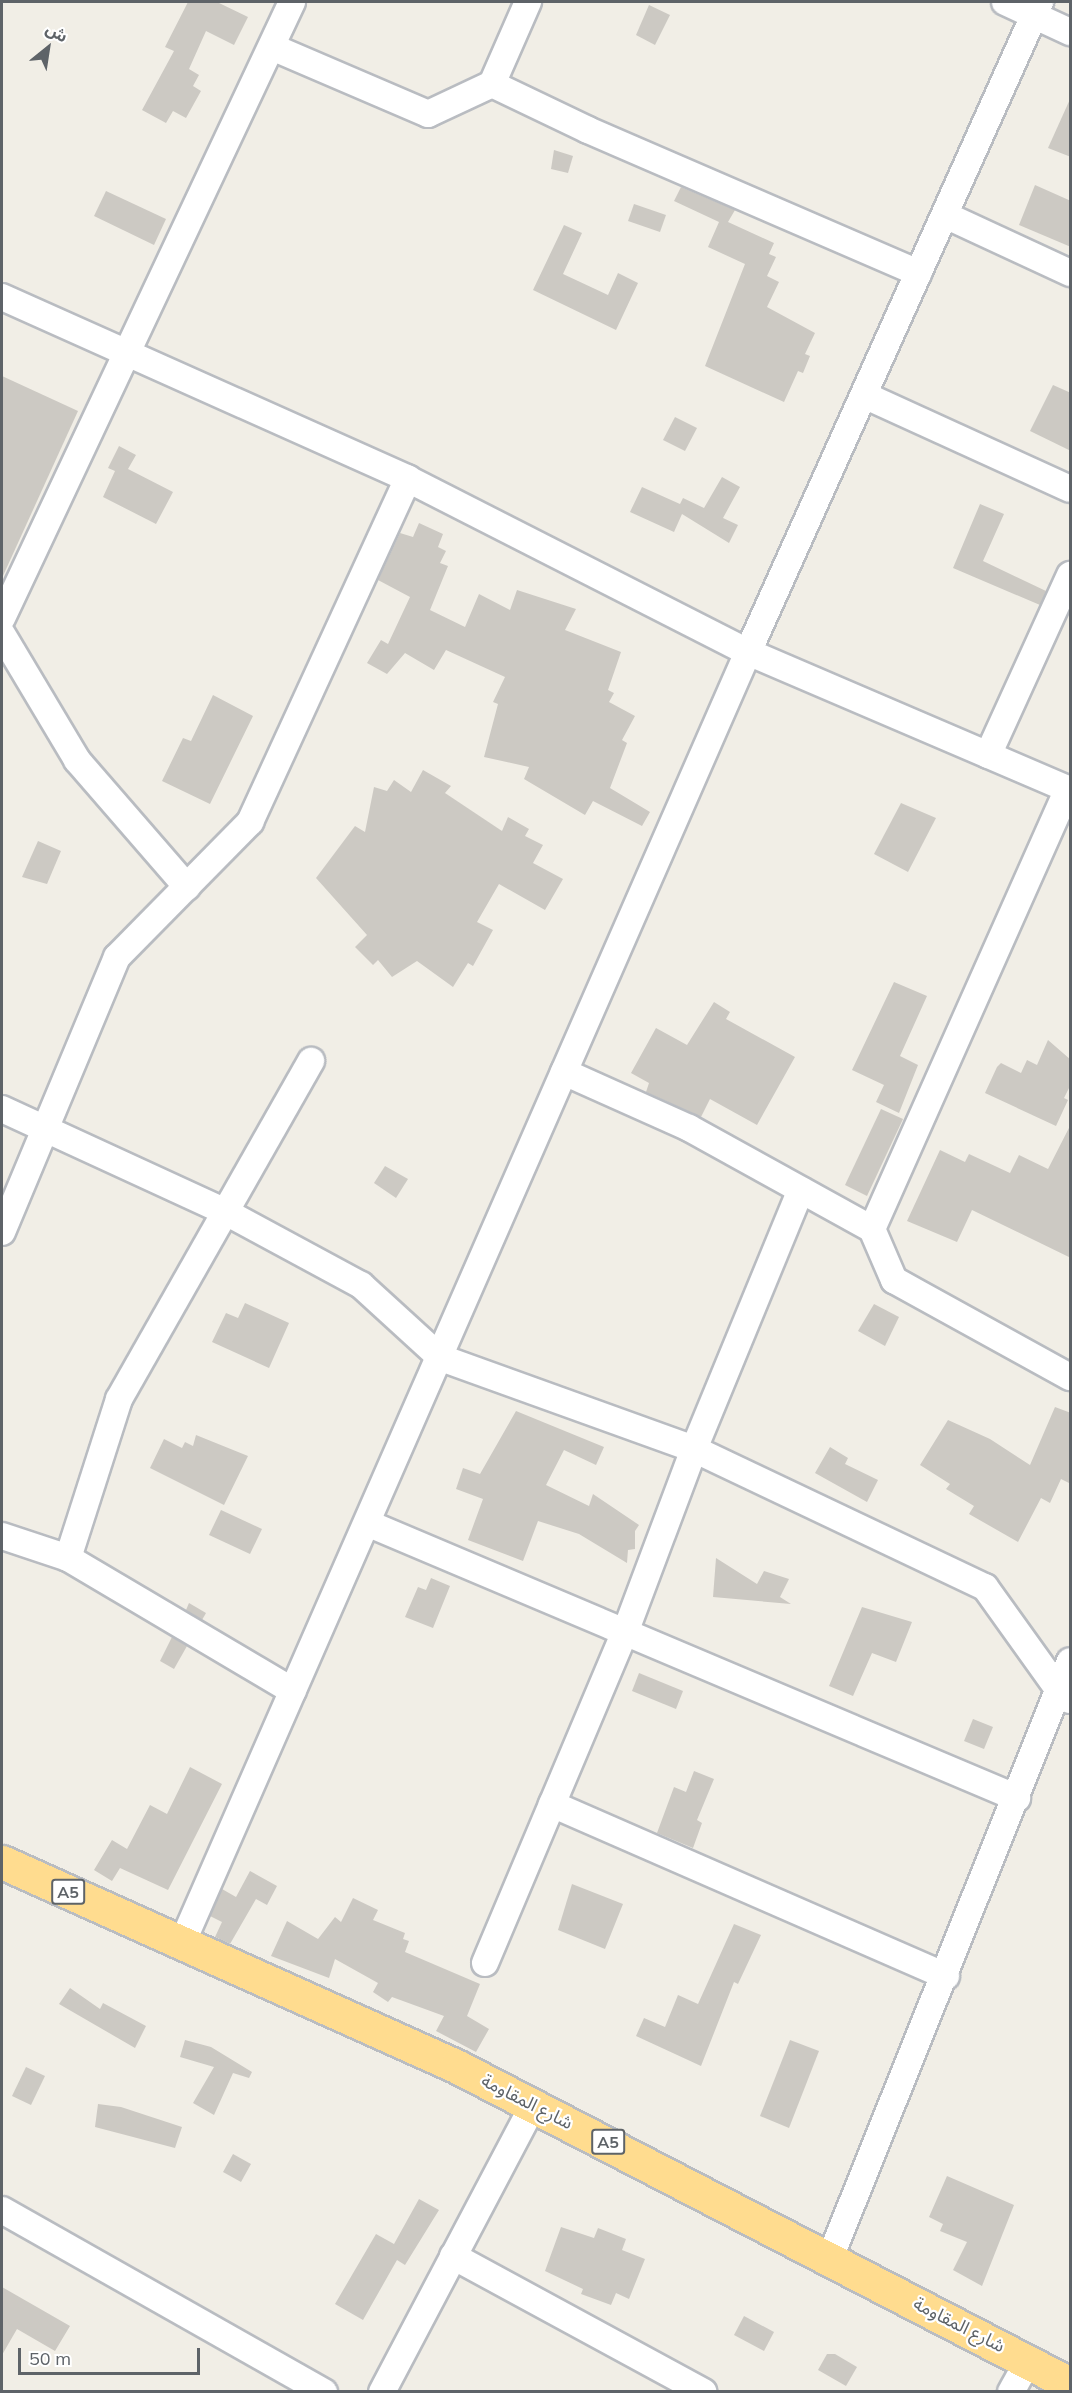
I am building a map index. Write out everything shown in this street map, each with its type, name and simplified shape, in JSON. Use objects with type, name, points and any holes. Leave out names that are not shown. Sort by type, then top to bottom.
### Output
[{"type":"highway","name":"شارع المقاومة","points":[[2,1862],[183,1941],[534,2104],[1071,2384]]},
{"type":"street","points":[[2,618],[292,2]]},
{"type":"street","points":[[272,47],[428,114],[492,84],[528,2]]},
{"type":"street","points":[[1005,2],[1037,8],[1071,32]]},
{"type":"street","points":[[183,1941],[366,1523],[441,1358],[748,652],[1037,8]]},
{"type":"street","points":[[492,84],[588,130],[918,273]]},
{"type":"street","points":[[945,215],[1071,273]]},
{"type":"street","points":[[2,297],[408,479],[748,652],[1069,790],[872,1229]]},
{"type":"street","points":[[864,395],[1071,489]]},
{"type":"street","points":[[2,1232],[117,957],[250,822],[408,479]]},
{"type":"street","points":[[988,754],[1071,575]]},
{"type":"street","points":[[2,634],[77,760],[186,887]]},
{"type":"street","points":[[68,1558],[119,1399],[224,1210],[311,1061]]},
{"type":"street","points":[[564,1072],[689,1128],[872,1229],[894,1280],[1071,1377]]},
{"type":"street","points":[[2,1109],[224,1210],[362,1285],[441,1358],[694,1449],[985,1587],[1064,1695]]},
{"type":"street","points":[[485,1963],[626,1630],[694,1449],[801,1190]]},
{"type":"street","points":[[366,1523],[626,1630],[1017,1798]]},
{"type":"street","points":[[2,1536],[68,1558],[293,1691]]},
{"type":"street","points":[[830,2258],[1017,1798],[1064,1695],[1071,1661]]},
{"type":"street","points":[[552,1804],[946,1976]]},
{"type":"street","points":[[382,2391],[534,2104]]},
{"type":"street","points":[[2,2210],[324,2391]]},
{"type":"street","points":[[453,2256],[704,2391]]},
{"type":"street","points":[[1011,2391],[1028,2361]]},
{"type":"building","points":[[188,2],[217,2],[248,17],[234,45],[206,31],[189,69],[199,75],[193,86],[201,91],[186,118],[173,111],[166,123],[142,110],[174,51],[165,47]]},
{"type":"building","points":[[649,5],[670,15],[655,45],[636,35]]},
{"type":"building","points":[[1071,97],[1071,157],[1048,148]]},
{"type":"building","points":[[554,150],[573,156],[568,173],[551,169]]},
{"type":"building","points":[[1035,185],[1071,201],[1071,247],[1019,225]]},
{"type":"building","points":[[681,187],[735,210],[728,222],[774,243],[769,254],[776,257],[767,276],[779,282],[767,307],[815,333],[805,354],[810,356],[803,373],[798,371],[784,402],[705,366],[745,264],[708,247],[719,222],[674,201]]},
{"type":"building","points":[[106,191],[166,219],[154,245],[94,216]]},
{"type":"building","points":[[634,204],[666,215],[660,232],[628,221]]},
{"type":"building","points":[[564,225],[582,233],[563,274],[608,295],[618,273],[638,283],[616,330],[533,290]]},
{"type":"building","points":[[2,376],[78,411],[2,578]]},
{"type":"building","points":[[1053,385],[1071,393],[1071,451],[1030,431]]},
{"type":"building","points":[[675,417],[697,428],[685,451],[663,440]]},
{"type":"building","points":[[119,446],[136,455],[128,469],[173,492],[156,524],[103,497],[115,471],[108,468]]},
{"type":"building","points":[[722,477],[740,487],[723,518],[738,525],[729,543],[682,514],[674,532],[630,512],[642,487],[680,504],[683,498],[704,508]]},
{"type":"building","points":[[980,504],[1004,514],[983,561],[1046,591],[1040,605],[953,568]]},
{"type":"building","points":[[419,523],[443,534],[438,547],[446,551],[440,563],[448,566],[430,610],[465,627],[479,594],[510,610],[517,590],[576,609],[565,630],[621,652],[608,690],[614,693],[609,702],[635,716],[622,740],[627,743],[610,788],[650,812],[642,826],[593,801],[585,815],[524,779],[529,767],[484,757],[498,704],[493,702],[505,677],[446,650],[434,670],[405,653],[387,674],[367,663],[381,640],[388,644],[410,597],[378,580],[400,533],[413,537]]},
{"type":"building","points":[[213,695],[253,716],[210,804],[162,781],[183,738],[191,741]]},
{"type":"building","points":[[423,770],[451,786],[445,793],[502,831],[508,817],[529,829],[525,836],[543,845],[533,863],[563,879],[545,910],[499,884],[477,922],[493,930],[473,966],[468,963],[453,987],[417,961],[392,977],[378,960],[373,965],[355,947],[367,935],[316,878],[355,826],[365,832],[374,787],[387,791],[394,780],[411,792]]},
{"type":"building","points":[[901,803],[936,818],[908,872],[874,854]]},
{"type":"building","points":[[38,841],[61,851],[47,884],[22,877]]},
{"type":"building","points":[[894,982],[927,996],[900,1056],[918,1065],[899,1113],[876,1102],[884,1085],[852,1070]]},
{"type":"building","points":[[714,1002],[730,1012],[726,1019],[795,1057],[757,1125],[710,1099],[701,1117],[646,1092],[649,1083],[631,1073],[656,1028],[687,1045]]},
{"type":"building","points":[[1048,1040],[1071,1060],[1071,1084],[1064,1098],[1068,1100],[1056,1126],[985,1093],[1001,1063],[1021,1073],[1027,1060],[1037,1065]]},
{"type":"building","points":[[881,1109],[903,1119],[867,1196],[845,1185]]},
{"type":"building","points":[[1071,1124],[1071,1258],[972,1210],[957,1242],[907,1221],[940,1150],[965,1162],[969,1154],[1010,1173],[1019,1155],[1048,1169]]},
{"type":"building","points":[[385,1166],[408,1179],[396,1198],[374,1183]]},
{"type":"building","points":[[245,1303],[289,1323],[269,1368],[212,1342],[226,1313],[238,1318]]},
{"type":"building","points":[[874,1304],[899,1317],[885,1346],[858,1331]]},
{"type":"building","points":[[1055,1407],[1071,1413],[1071,1484],[1061,1479],[1050,1503],[1041,1498],[1018,1542],[969,1514],[974,1506],[946,1489],[950,1484],[920,1465],[948,1420],[990,1439],[1030,1465]]},
{"type":"building","points":[[516,1411],[604,1447],[596,1465],[564,1450],[546,1485],[589,1506],[593,1494],[639,1525],[635,1531],[635,1549],[628,1550],[627,1563],[579,1534],[538,1521],[523,1561],[468,1540],[483,1499],[456,1489],[463,1468],[480,1474]]},
{"type":"building","points":[[196,1435],[248,1456],[224,1505],[150,1468],[164,1439],[182,1448],[185,1442],[193,1446]]},
{"type":"building","points":[[830,1447],[848,1458],[845,1464],[878,1480],[867,1502],[815,1473]]},
{"type":"building","points":[[221,1510],[262,1529],[250,1554],[209,1535]]},
{"type":"building","points":[[716,1558],[757,1584],[764,1571],[789,1579],[780,1597],[791,1604],[713,1597]]},
{"type":"building","points":[[431,1578],[450,1586],[433,1628],[405,1617],[418,1587],[426,1590]]},
{"type":"building","points":[[189,1603],[206,1613],[202,1620],[186,1610]]},
{"type":"building","points":[[862,1607],[912,1622],[896,1662],[872,1653],[853,1696],[829,1686]]},
{"type":"building","points":[[172,1637],[187,1646],[174,1669],[160,1661]]},
{"type":"building","points":[[639,1673],[683,1691],[676,1709],[632,1691]]},
{"type":"building","points":[[973,1719],[993,1727],[984,1749],[964,1741]]},
{"type":"building","points":[[190,1767],[222,1784],[168,1890],[120,1868],[112,1881],[94,1870],[112,1840],[127,1849],[150,1805],[167,1814]]},
{"type":"building","points":[[694,1771],[714,1779],[697,1820],[702,1823],[693,1848],[657,1833],[674,1787],[686,1792]]},
{"type":"building","points":[[250,1871],[277,1886],[267,1905],[256,1899],[230,1944],[215,1937],[222,1922],[210,1916],[222,1889],[236,1897]]},
{"type":"building","points":[[572,1884],[623,1904],[605,1949],[558,1930]]},
{"type":"building","points":[[353,1898],[378,1910],[373,1920],[405,1933],[403,1939],[409,1941],[405,1952],[480,1984],[467,2016],[489,2029],[476,2052],[436,2031],[444,2016],[392,1997],[388,2002],[373,1992],[378,1983],[335,1959],[329,1978],[271,1956],[287,1921],[318,1939],[335,1917],[341,1922]]},
{"type":"building","points":[[734,1924],[761,1935],[738,1984],[734,1982],[701,2066],[636,2036],[644,2018],[665,2027],[678,1995],[698,2004]]},
{"type":"building","points":[[70,1988],[100,2009],[103,2003],[146,2026],[135,2048],[59,2004]]},
{"type":"building","points":[[185,2040],[211,2047],[252,2072],[249,2078],[233,2073],[214,2115],[193,2103],[214,2067],[180,2057]]},
{"type":"building","points":[[790,2040],[819,2051],[789,2128],[760,2116]]},
{"type":"building","points":[[26,2067],[45,2076],[31,2105],[12,2096]]},
{"type":"building","points":[[98,2104],[121,2107],[182,2127],[175,2148],[95,2127]]},
{"type":"building","points":[[233,2154],[251,2164],[241,2182],[223,2172]]},
{"type":"building","points":[[947,2176],[1014,2205],[982,2286],[953,2270],[967,2242],[940,2231],[943,2224],[929,2217]]},
{"type":"building","points":[[419,2199],[439,2210],[405,2265],[397,2260],[363,2320],[335,2304],[376,2234],[394,2244]]},
{"type":"building","points":[[561,2227],[594,2238],[598,2228],[626,2239],[622,2250],[645,2259],[629,2299],[616,2293],[611,2305],[581,2294],[583,2289],[545,2271]]},
{"type":"building","points":[[2,2287],[70,2326],[55,2351],[17,2329],[2,2355]]},
{"type":"building","points":[[744,2316],[774,2332],[764,2351],[734,2335]]},
{"type":"building","points":[[827,2354],[835,2354],[857,2367],[846,2386],[818,2370]]}]
